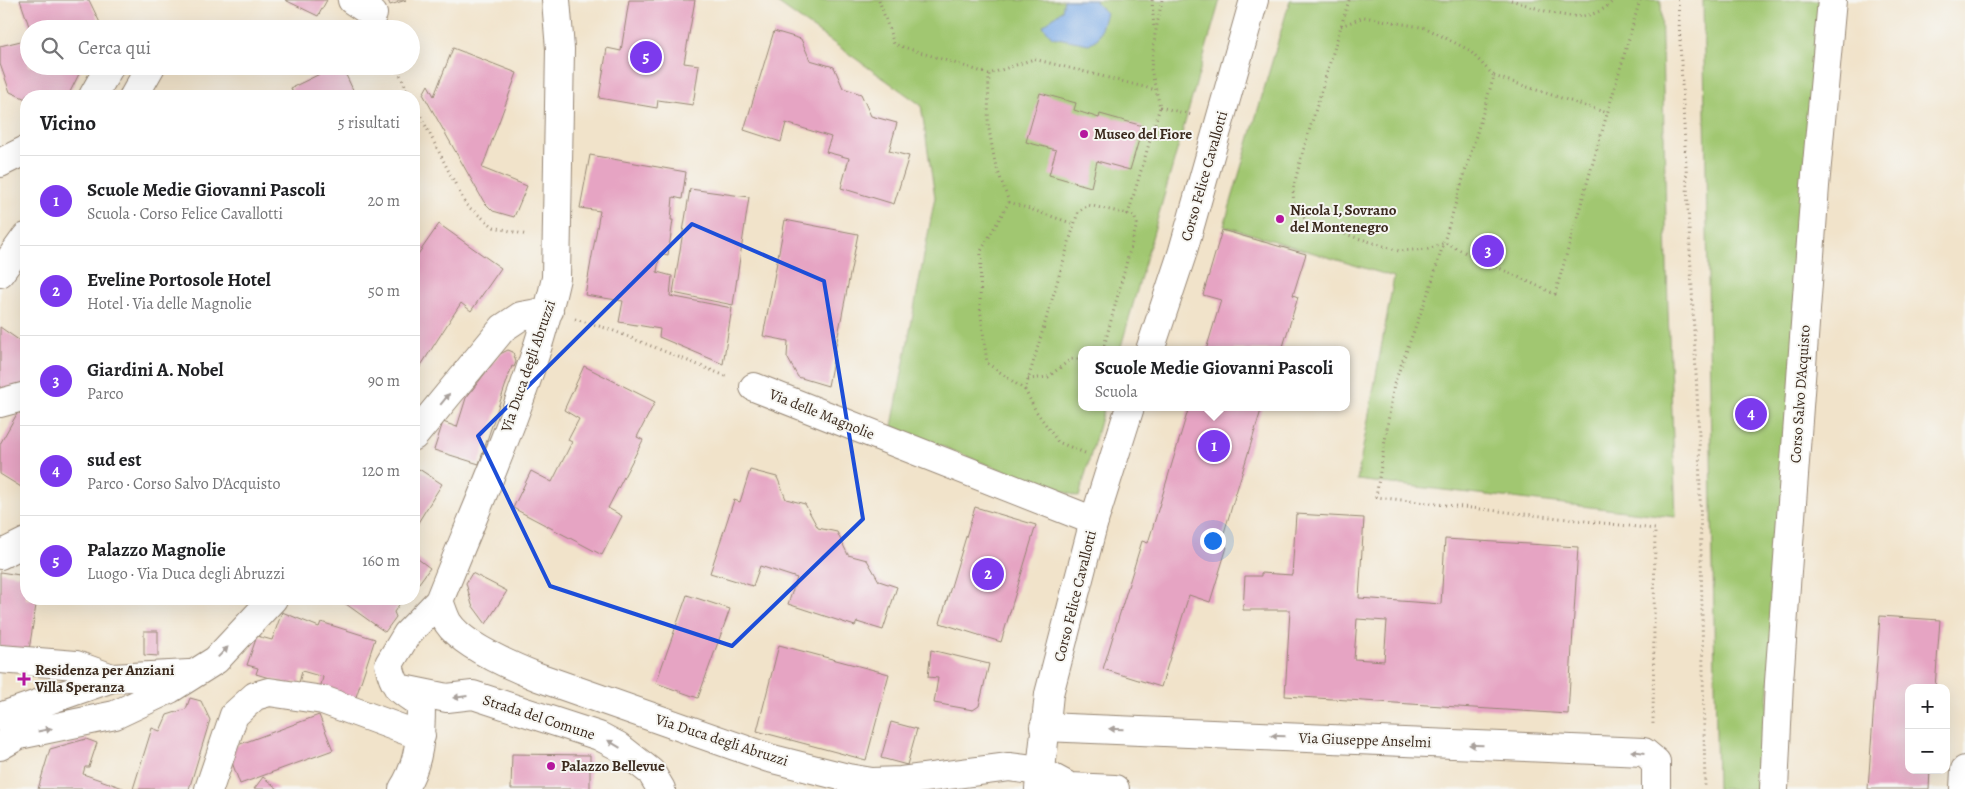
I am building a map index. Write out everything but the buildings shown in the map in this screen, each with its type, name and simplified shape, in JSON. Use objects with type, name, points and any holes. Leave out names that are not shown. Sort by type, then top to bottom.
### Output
[{"type":"street","name":"Via Duca degli Abruzzi","points":[[398,688],[392,680],[389,664],[407,634],[439,601],[528,375],[549,310],[556,278],[557,242],[560,49],[556,0]]},
{"type":"street","name":"Corso Felice Cavallotti","points":[[1151,346],[1182,254],[1254,0]]},
{"type":"street","name":"Corso Salvo D'Acquisto","points":[[1774,789],[1779,682],[1814,196],[1832,0]]},
{"type":"street","points":[[96,90],[105,75]]},
{"type":"street","points":[[138,90],[148,75]]},
{"type":"street","points":[[0,163],[20,153]]},
{"type":"street","points":[[0,272],[20,245]]},
{"type":"street","points":[[420,429],[503,328],[521,316],[549,310]]},
{"type":"street","name":"Via delle Magnolie","points":[[754,387],[1094,521]]},
{"type":"street","points":[[0,403],[20,398]]},
{"type":"street","name":"Corso Felice Cavallotti","points":[[1039,780],[1049,694],[1094,521],[1129,411]]},
{"type":"street","points":[[0,555],[20,545]]},
{"type":"street","name":"Via Duca degli Abruzzi","points":[[439,601],[449,624],[474,645],[514,668],[769,758],[848,778],[872,782],[901,781],[1009,768],[1039,780]]},
{"type":"street","points":[[0,746],[19,735],[115,715],[170,689],[216,660],[267,605]]},
{"type":"street","points":[[0,659],[76,665],[112,678]]},
{"type":"street","points":[[0,716],[112,678],[193,674]]},
{"type":"street","points":[[398,688],[420,704],[420,736],[414,769],[403,789]]},
{"type":"street","name":"Strada del Comune","points":[[398,688],[447,698],[474,695],[599,736],[618,746],[651,772],[661,789]]},
{"type":"street","points":[[210,789],[234,715],[255,696],[269,692],[322,700],[420,736]]},
{"type":"street","name":"Via Giuseppe Anselmi","points":[[1044,727],[1644,752],[1651,758]]},
{"type":"street","points":[[1651,758],[1656,762],[1656,789]]},
{"type":"street","points":[[1964,789],[1965,770]]},
{"type":"street","points":[[1039,780],[1070,787],[1115,789]]},
{"type":"path","points":[[879,0],[894,44],[989,74],[1034,59],[1156,90]]},
{"type":"path","points":[[1152,0],[1155,35]]},
{"type":"path","points":[[1128,214],[1160,106],[1152,69],[1155,35],[1162,0]]},
{"type":"path","points":[[1349,0],[1292,189],[1294,209],[1310,223],[1399,251],[1428,249],[1445,243],[1555,294],[1640,0]]},
{"type":"path","points":[[1511,0],[1571,17],[1585,17],[1600,12],[1614,0]]},
{"type":"path","points":[[1678,0],[1699,435],[1705,789]]},
{"type":"path","points":[[1341,26],[1364,17],[1426,28],[1469,50],[1494,76],[1607,113]]},
{"type":"path","points":[[989,74],[988,124],[995,163],[1009,202],[981,251],[980,307],[987,363],[1026,390],[1036,411],[1058,442],[1090,456],[1112,461]]},
{"type":"path","points":[[400,75],[407,90]]},
{"type":"path","points":[[1494,76],[1445,243],[1394,384],[1376,497],[1655,529],[1651,758]]},
{"type":"path","points":[[420,115],[466,205],[494,227],[557,242]]},
{"type":"path","points":[[1009,202],[1074,224]]},
{"type":"path","points":[[1026,390],[1078,212],[1088,205],[1134,216],[1137,224],[1103,346]]},
{"type":"path","name":"Via delle Magnolie","points":[[549,310],[609,329],[754,387]]},
{"type":"path","points":[[1028,379],[1048,377],[1071,359],[1078,359]]},
{"type":"highlighted area","points":[[692,224],[824,281],[863,519],[732,646],[550,586],[478,436]]},
{"type":"green space","points":[[773,0],[1220,0],[1121,346],[1078,346],[1078,411],[1103,411],[1079,497],[988,465],[892,426],[935,197],[921,105]]},
{"type":"green space","points":[[1290,0],[1661,0],[1668,310],[1676,517],[1357,480],[1394,277],[1224,226]]},
{"type":"green space","points":[[1703,0],[1824,0],[1761,789],[1717,789]]},
{"type":"water","points":[[1064,0],[1096,0],[1095,2],[1106,13],[1098,38],[1089,44],[1052,37],[1043,26],[1062,10]]},
{"type":"place","name":"Palazzo Magnolie","points":[[646,57]]},
{"type":"place","name":"Museo del Fiore","points":[[1084,134]]},
{"type":"place","name":"Nicola I, Sovrano del Montenegro","points":[[1280,219]]},
{"type":"place","name":"Giardini A. Nobel","points":[[1488,251]]},
{"type":"place","name":"sud est","points":[[1751,414]]},
{"type":"place","name":"Scuole Medie Giovanni Pascoli","points":[[1214,446]]},
{"type":"place","name":"Eveline Portosole Hotel","points":[[988,574]]},
{"type":"place","name":"Residenza per Anziani Villa Speranza","points":[[24,679]]},
{"type":"place","name":"Palazzo Bellevue","points":[[551,766]]}]
